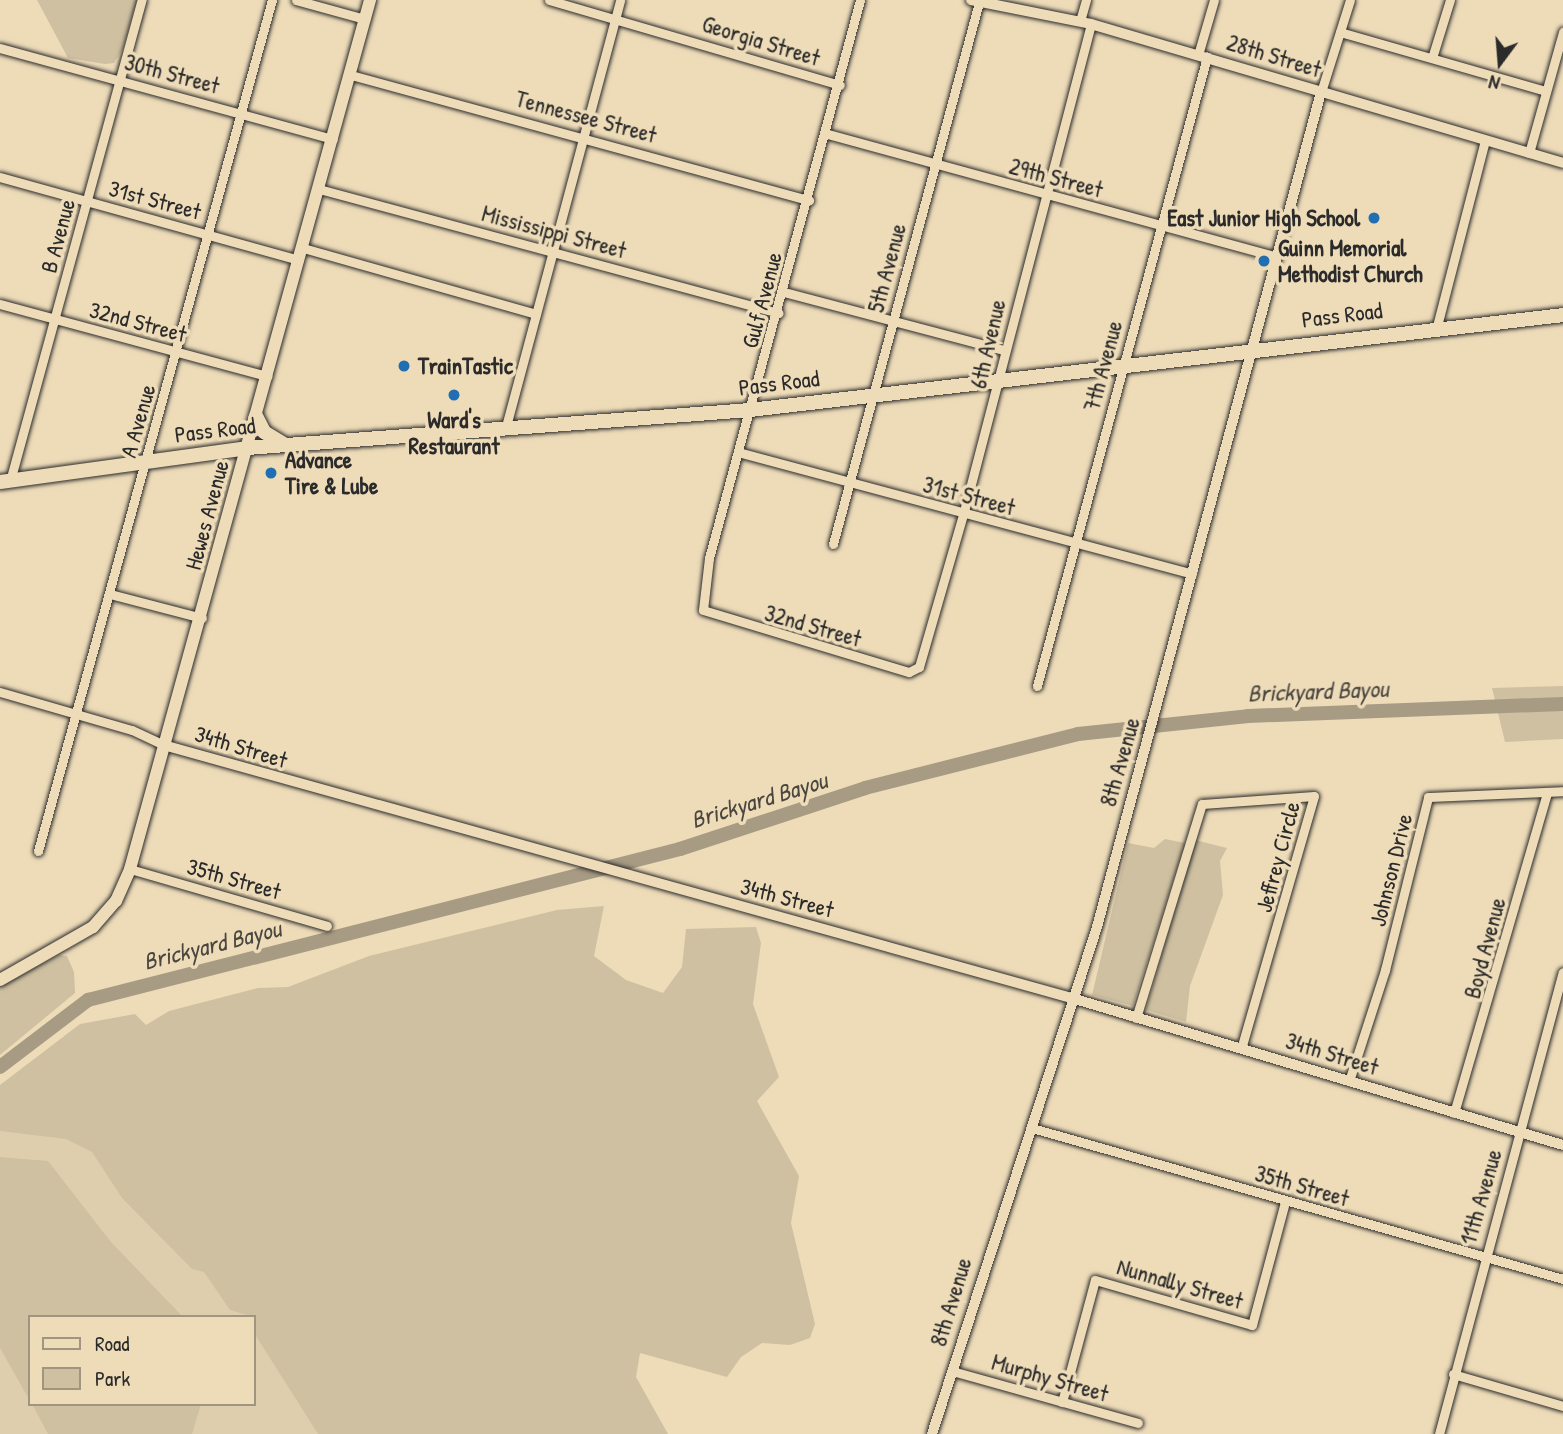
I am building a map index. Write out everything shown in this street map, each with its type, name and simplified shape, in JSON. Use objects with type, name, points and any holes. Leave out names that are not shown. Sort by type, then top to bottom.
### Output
[{"type":"main road","name":"Hewes Avenue","points":[[0,980],[93,927],[116,901],[130,869],[167,746],[370,0]]},
{"type":"main road","name":"Pass Road","points":[[5,482],[247,448],[750,410],[1437,326],[1563,314]]},
{"type":"main road","points":[[256,416],[264,432],[286,445]]},
{"type":"street","name":"B Avenue","points":[[5,482],[55,320],[142,0]]},
{"type":"street","name":"A Avenue","points":[[38,851],[210,235],[272,0]]},
{"type":"street","points":[[296,0],[365,19]]},
{"type":"street","name":"Georgia Street","points":[[550,0],[841,85]]},
{"type":"street","points":[[505,430],[620,0]]},
{"type":"street","name":"Gulf Avenue","points":[[703,610],[709,558],[828,134],[860,0]]},
{"type":"street","points":[[1086,0],[1086,22]]},
{"type":"street","points":[[1202,56],[1214,0]]},
{"type":"street","points":[[1321,92],[1350,0]]},
{"type":"street","points":[[1432,58],[1450,0]]},
{"type":"street","name":"28th Street","points":[[975,1],[1086,22],[1563,163]]},
{"type":"street","name":"5th Avenue","points":[[833,544],[871,394],[935,164],[975,1]]},
{"type":"street","name":"6th Avenue","points":[[916,671],[963,515],[999,379],[1004,350],[1047,195],[1086,22]]},
{"type":"street","points":[[1340,32],[1546,91]]},
{"type":"street","points":[[1529,153],[1563,32]]},
{"type":"street","name":"30th Street","points":[[0,48],[333,139]]},
{"type":"street","name":"7th Avenue","points":[[1037,686],[1161,226],[1202,56]]},
{"type":"street","name":"Tennessee Street","points":[[351,75],[809,200]]},
{"type":"street","name":"8th Avenue","points":[[932,1434],[1075,999],[1157,710],[1249,349],[1321,92]]},
{"type":"street","name":"29th Street","points":[[828,134],[1275,256]]},
{"type":"street","points":[[1437,326],[1485,141]]},
{"type":"street","name":"31st Street","points":[[0,177],[210,235],[301,254],[536,314]]},
{"type":"street","name":"Mississippi Street","points":[[319,189],[779,313]]},
{"type":"street","points":[[784,292],[1004,350]]},
{"type":"street","name":"32nd Street","points":[[0,304],[267,376]]},
{"type":"street","name":"31st Street","points":[[737,452],[963,515],[1192,574]]},
{"type":"street","points":[[110,594],[202,618]]},
{"type":"street","name":"32nd Street","points":[[703,610],[916,671]]},
{"type":"street","name":"34th Street","points":[[0,692],[78,713],[167,746],[568,860],[1075,999],[1563,1145]]},
{"type":"street","name":"Johnson Drive","points":[[1349,1081],[1385,970],[1428,797],[1563,791]]},
{"type":"street","name":"Boyd Avenue","points":[[1454,1113],[1547,792]]},
{"type":"street","name":"Jeffrey Circle","points":[[1136,1018],[1202,804],[1314,796],[1241,1049]]},
{"type":"street","name":"35th Street","points":[[130,869],[327,926]]},
{"type":"street","name":"11th Avenue","points":[[1439,1434],[1484,1256],[1563,972]]},
{"type":"street","name":"35th Street","points":[[1032,1128],[1563,1279]]},
{"type":"street","name":"Nunnally Street","points":[[1062,1402],[1095,1280],[1252,1325],[1285,1202]]},
{"type":"street","name":"Murphy Street","points":[[952,1371],[1138,1423]]},
{"type":"street","points":[[1454,1374],[1563,1406]]},
{"type":"shaded area","points":[[78,1043],[294,1295],[619,1434],[0,1434],[0,1105]]},
{"type":"green space","points":[[37,0],[137,0],[123,48],[114,63],[105,64],[68,58]]},
{"type":"green space","points":[[1563,686],[1563,739],[1505,742],[1492,688]]},
{"type":"green space","points":[[1165,839],[1185,843],[1133,1006],[1092,995],[1128,843],[1154,848]]},
{"type":"green space","points":[[1195,840],[1227,848],[1220,861],[1223,895],[1190,986],[1186,1022],[1146,1010]]},
{"type":"green space","points":[[604,906],[594,956],[626,980],[663,993],[682,967],[686,929],[756,927],[761,943],[753,1004],[779,1077],[757,1101],[799,1176],[791,1223],[815,1324],[810,1338],[790,1345],[762,1343],[741,1357],[727,1377],[640,1353],[636,1377],[668,1434],[318,1434],[256,1336],[256,1315],[230,1310],[204,1272],[192,1269],[122,1198],[92,1152],[66,1139],[0,1131],[0,1085],[80,1024],[135,1014],[146,1025],[169,1011],[258,988],[288,987],[369,956],[557,910]]},
{"type":"green space","points":[[59,955],[67,956],[74,972],[75,993],[0,1055],[0,986]]},
{"type":"green space","points":[[0,1157],[48,1161],[111,1242],[181,1315],[28,1315],[28,1397],[0,1348]]},
{"type":"green space","points":[[33,1406],[200,1406],[192,1434],[48,1434]]},
{"type":"waterway","name":"Brickyard Bayou","points":[[0,1067],[88,1000],[680,849],[865,788],[1078,734],[1248,716],[1563,704]]},
{"type":"place","name":"East Junior High School","points":[[1374,218]]},
{"type":"place","name":"Guinn Memorial Methodist Church","points":[[1264,261]]},
{"type":"place","name":"TrainTastic","points":[[404,366]]},
{"type":"place","name":"Ward's Restaurant","points":[[454,395]]},
{"type":"place","name":"Advance Tire & Lube","points":[[271,473]]}]
